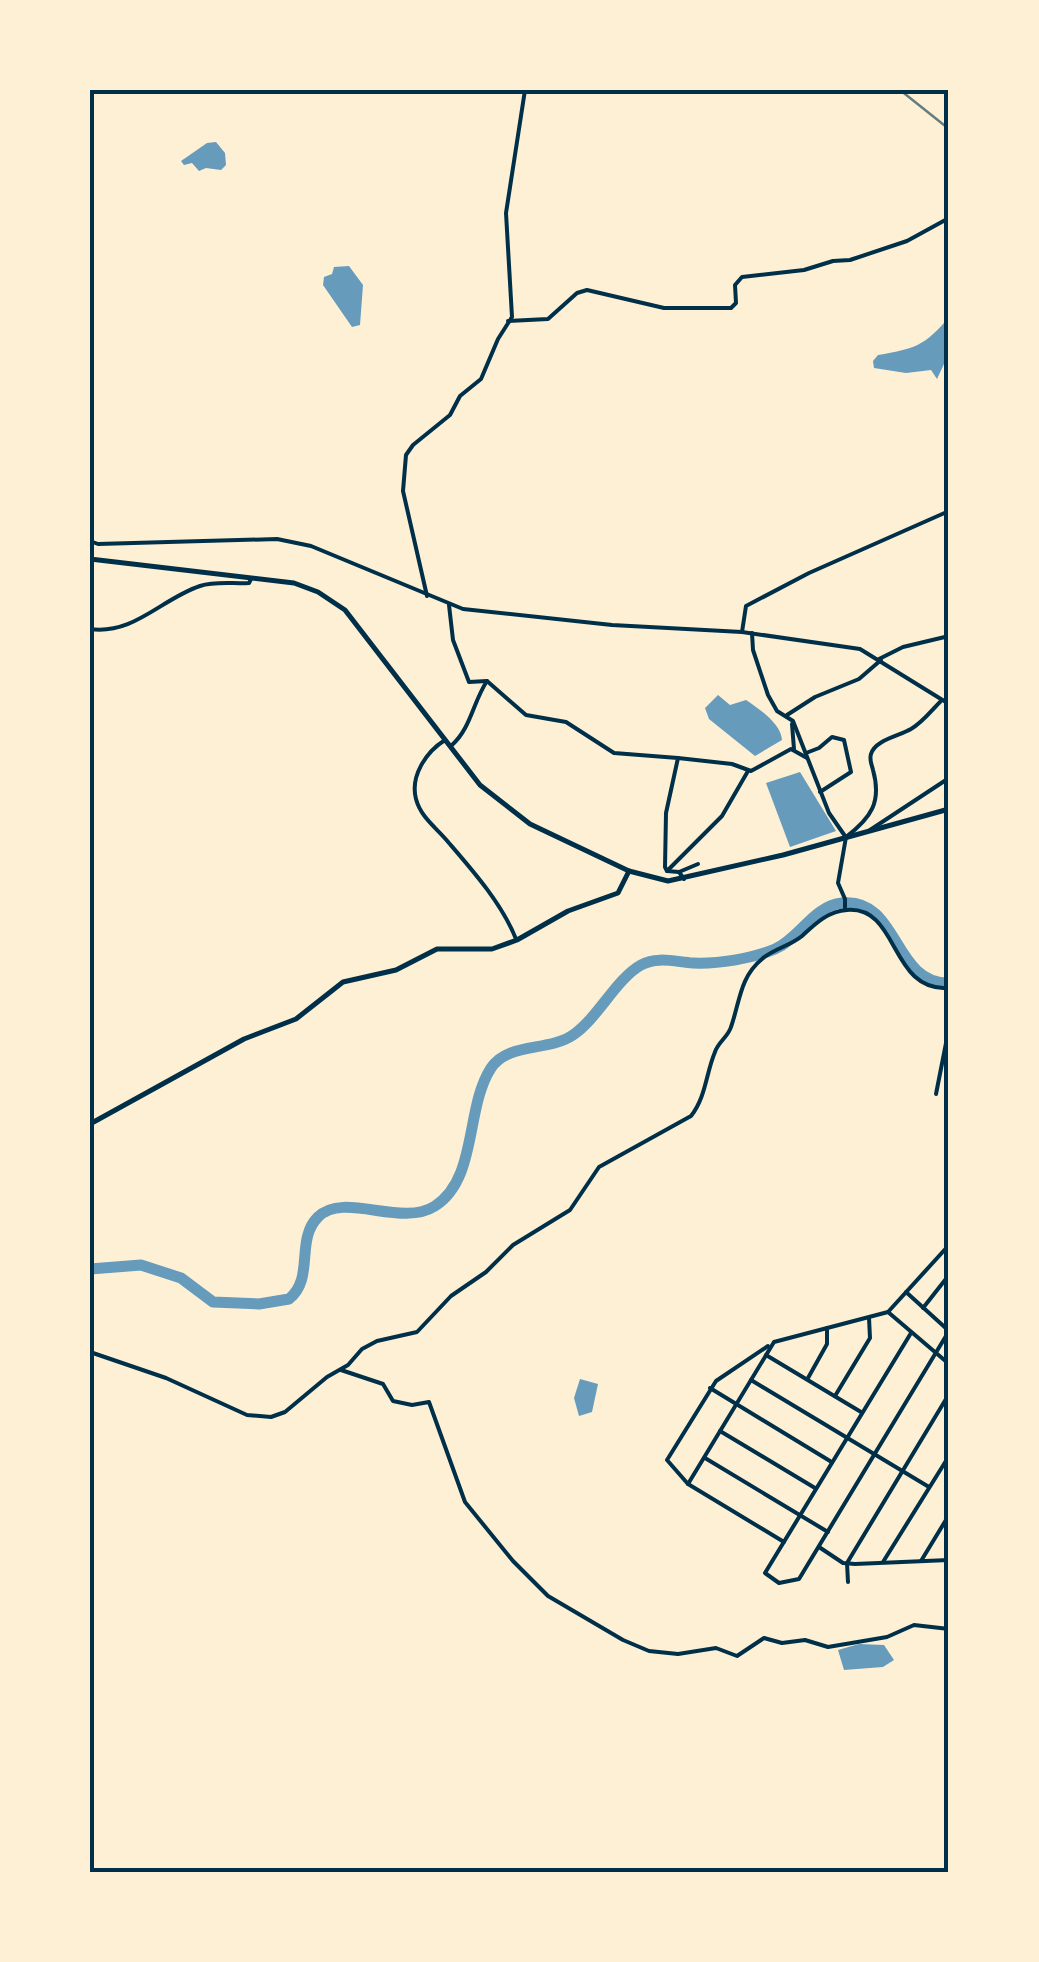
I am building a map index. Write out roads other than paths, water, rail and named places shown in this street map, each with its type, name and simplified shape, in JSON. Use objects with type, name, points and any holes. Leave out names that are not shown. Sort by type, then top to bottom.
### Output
[{"type":"main road","points":[[90,559],[304,586],[344,610],[480,785],[519,817],[655,880],[684,879],[949,809]]},
{"type":"main road","points":[[90,1124],[244,1039],[296,1019],[342,982],[396,970],[430,951],[492,949],[517,940],[568,912],[618,893],[629,871]]},
{"type":"street","points":[[427,596],[403,491],[406,455],[412,444],[450,414],[460,396],[480,379],[514,310],[506,212],[524,90]]},
{"type":"street","points":[[508,321],[548,319],[576,292],[587,290],[664,308],[729,308],[736,303],[735,285],[742,278],[850,260],[906,241],[949,218]]},
{"type":"street","points":[[742,632],[746,606],[809,573],[949,511]]},
{"type":"street","points":[[90,542],[277,538],[312,546],[449,605],[612,625],[752,633],[860,649],[946,702],[872,752],[876,804],[867,821],[846,837],[838,883],[845,910]]},
{"type":"street","points":[[90,629],[126,626],[202,586],[248,583],[252,578]]},
{"type":"street","points":[[449,605],[449,623],[477,696]]},
{"type":"street","points":[[752,633],[761,680],[773,706],[788,717],[828,813],[846,837]]},
{"type":"street","points":[[788,717],[814,697],[859,679],[902,647],[949,636]]},
{"type":"street","points":[[469,682],[487,681],[526,715],[566,722],[614,753],[732,764],[756,770],[794,750]]},
{"type":"street","points":[[451,746],[463,736],[477,696],[487,681]]},
{"type":"street","points":[[788,717],[794,750]]},
{"type":"street","points":[[807,756],[832,736],[844,740],[851,772],[820,792]]},
{"type":"street","points":[[445,740],[429,753],[414,782],[416,801],[423,816],[472,870],[506,916],[517,940]]},
{"type":"street","points":[[794,750],[807,756]]},
{"type":"street","points":[[667,872],[666,813],[678,758]]},
{"type":"street","points":[[667,872],[722,816],[748,770]]},
{"type":"street","points":[[870,830],[949,778]]},
{"type":"street","points":[[667,872],[698,864]]},
{"type":"street","points":[[679,872],[684,879]]},
{"type":"street","points":[[90,1352],[194,1389],[230,1410],[261,1417],[285,1412],[377,1340],[417,1332],[451,1296],[486,1272],[514,1245],[564,1216],[599,1167],[691,1116],[699,1106],[716,1048],[730,1032],[739,990],[750,973],[764,956],[781,951],[819,920],[845,910],[858,912],[879,924],[904,966],[919,981],[934,988],[949,988]]},
{"type":"street","points":[[936,1094],[949,1028]]},
{"type":"street","points":[[784,1542],[688,1484],[667,1460],[710,1388],[762,1348],[779,1340],[888,1312],[949,1245]]},
{"type":"street","points":[[924,1308],[949,1275]]},
{"type":"street","points":[[906,1292],[949,1331],[800,1579],[780,1584],[765,1573],[911,1333]]},
{"type":"street","points":[[888,1312],[949,1364]]},
{"type":"street","points":[[835,1396],[870,1338],[869,1318]]},
{"type":"street","points":[[807,1379],[827,1344],[827,1328]]},
{"type":"street","points":[[688,1484],[772,1345]]},
{"type":"street","points":[[766,1355],[862,1413]]},
{"type":"street","points":[[340,1370],[383,1384],[393,1401],[412,1405],[429,1402],[453,1463],[459,1491],[513,1561],[548,1596],[634,1646],[664,1654],[716,1648],[737,1656],[764,1638],[782,1643],[805,1640],[828,1648],[887,1637],[914,1625],[949,1630]]},
{"type":"street","points":[[752,1380],[929,1487]]},
{"type":"street","points":[[710,1388],[832,1462]]},
{"type":"street","points":[[848,1582],[848,1563],[949,1394]]},
{"type":"street","points":[[720,1432],[816,1489]]},
{"type":"street","points":[[704,1458],[828,1532]]},
{"type":"street","points":[[883,1563],[948,1459]]},
{"type":"street","points":[[921,1561],[949,1515]]},
{"type":"street","points":[[819,1548],[848,1563],[949,1560]]},
{"type":"water","points":[[216,142],[225,153],[226,165],[221,170],[199,171],[192,163],[184,165],[181,161],[207,143]]},
{"type":"water","points":[[349,266],[363,285],[360,325],[352,327],[323,285],[324,277],[332,274],[334,267]]},
{"type":"water","points":[[949,317],[949,362],[937,379],[931,370],[906,373],[874,368],[873,361],[878,355],[918,345]]},
{"type":"water","points":[[718,695],[730,705],[746,700],[774,722],[782,740],[755,756],[709,719],[705,708]]},
{"type":"water","points":[[800,772],[836,831],[790,847],[766,783]]},
{"type":"water","points":[[580,1379],[598,1384],[592,1412],[579,1416],[574,1398]]},
{"type":"water","points":[[859,1644],[884,1645],[894,1660],[883,1667],[844,1670],[838,1650]]},
{"type":"waterway","points":[[90,1269],[141,1265],[181,1278],[213,1302],[259,1304],[289,1299],[301,1281],[307,1237],[318,1217],[342,1207],[406,1213],[435,1206],[449,1194],[465,1161],[477,1102],[491,1068],[507,1054],[573,1035],[623,979],[647,962],[713,963],[766,953],[784,944],[823,910],[842,903],[861,905],[875,913],[917,970],[931,980],[949,983]]},
{"type":"railway","points":[[900,90],[949,129]]}]
